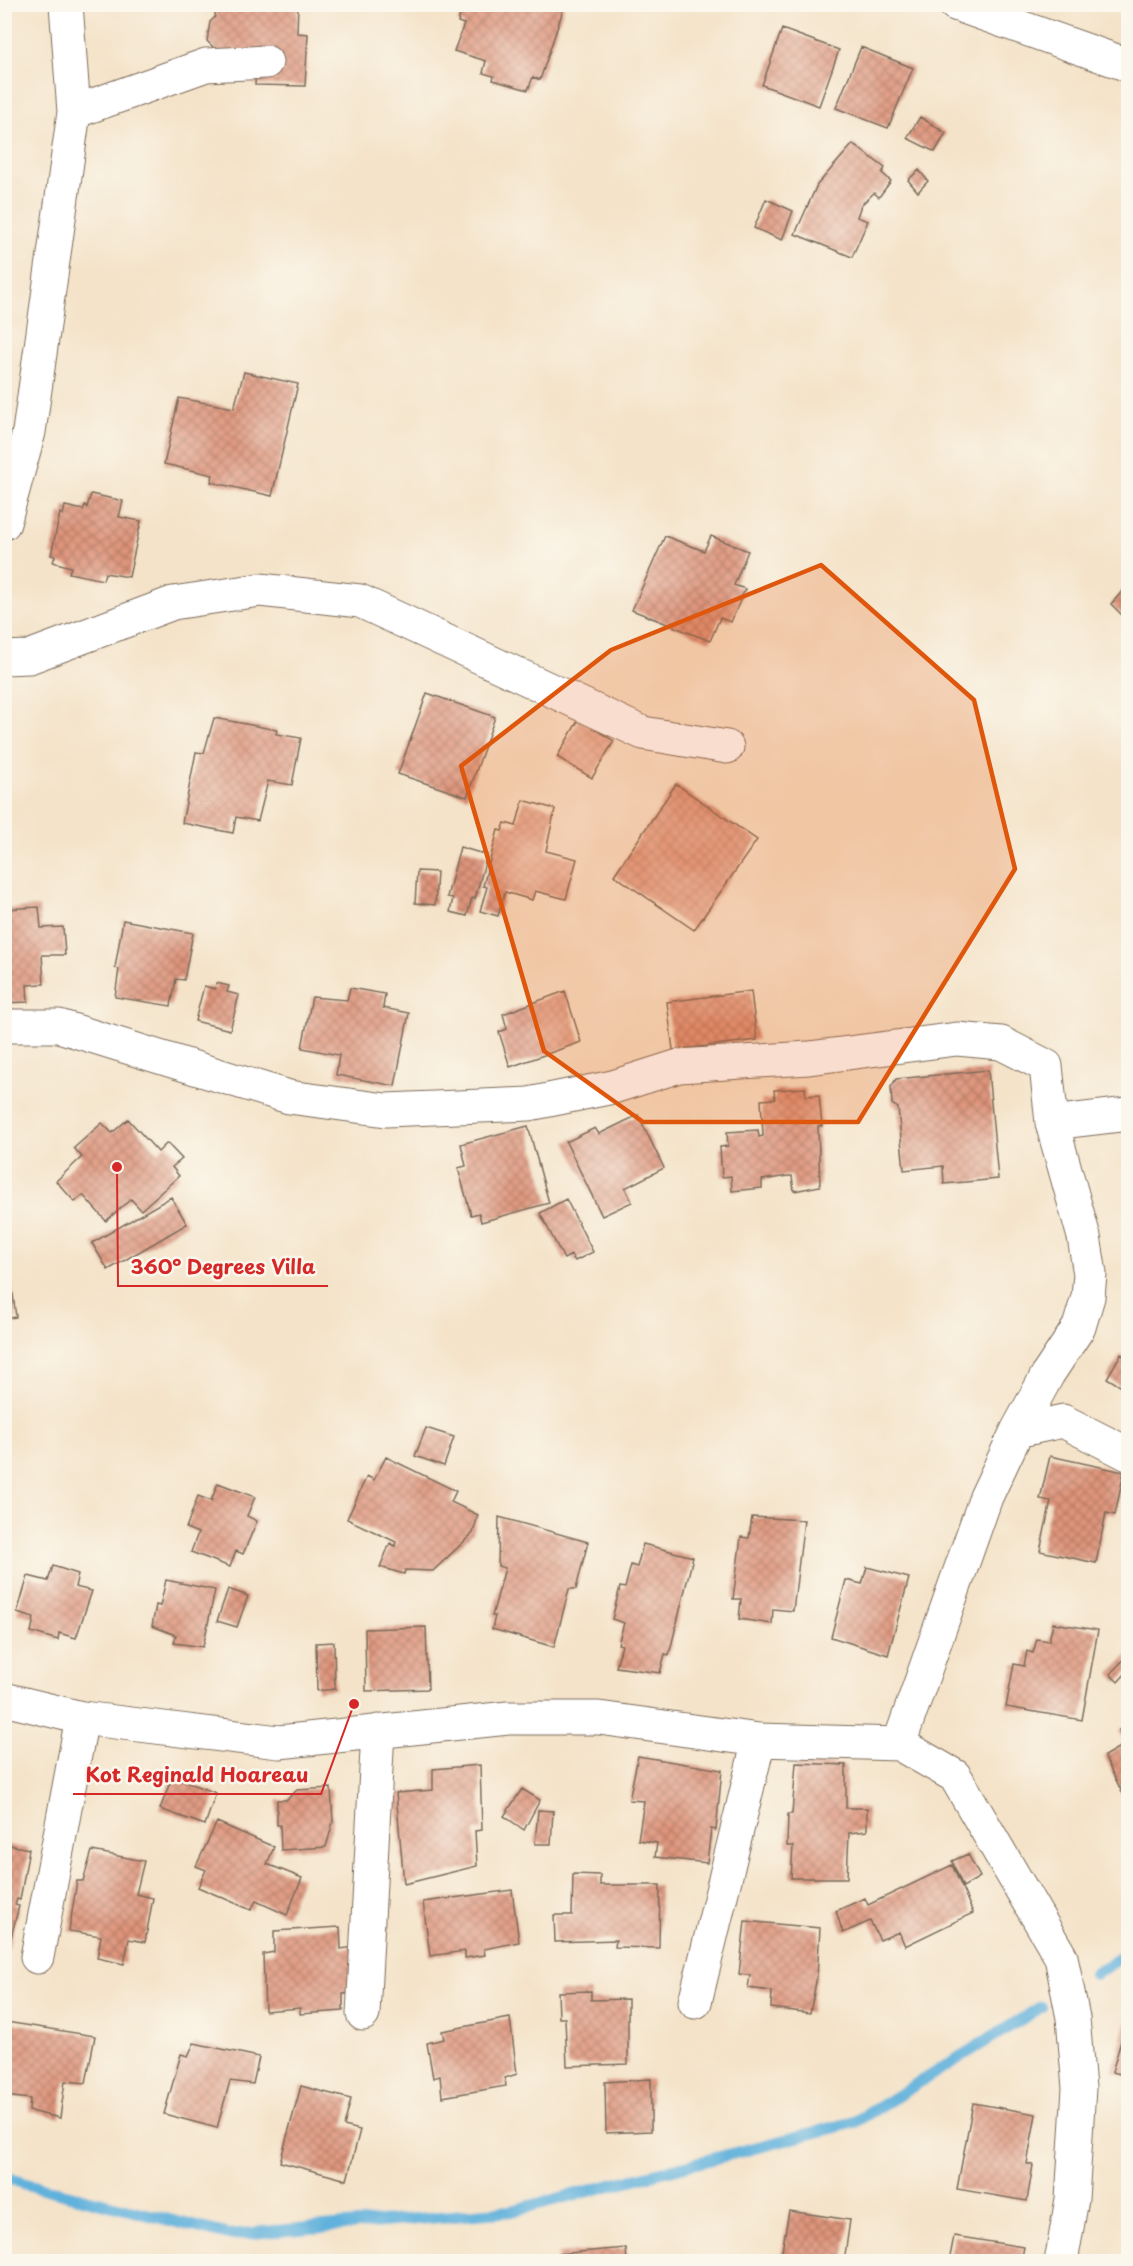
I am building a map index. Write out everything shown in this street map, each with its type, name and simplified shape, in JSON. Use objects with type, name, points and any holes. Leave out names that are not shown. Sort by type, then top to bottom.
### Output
[{"type":"street","points":[[4,523],[29,432],[74,112],[66,4]]},
{"type":"street","points":[[955,4],[1128,65]]},
{"type":"street","points":[[74,112],[206,65],[266,62]]},
{"type":"street","points":[[4,658],[28,657],[173,603],[260,590],[360,601],[642,733],[727,747]]},
{"type":"street","points":[[4,1026],[59,1026],[289,1097],[386,1110],[529,1104],[613,1087],[678,1066],[809,1058],[957,1039],[1001,1043],[1046,1066],[1052,1123],[1084,1237],[1090,1274],[1088,1297],[1079,1327],[1048,1374],[1017,1431],[986,1497],[899,1744]]},
{"type":"street","points":[[1052,1123],[1128,1114]]},
{"type":"street","points":[[1017,1431],[1063,1421],[1128,1454]]},
{"type":"street","points":[[4,1699],[82,1718],[279,1742],[508,1718],[599,1718],[759,1740],[899,1744],[955,1776],[1061,1957],[1073,2018],[1079,2088],[1072,2199],[1061,2262]]},
{"type":"street","points":[[37,1958],[82,1718]]},
{"type":"street","points":[[363,2014],[378,1731]]},
{"type":"street","points":[[695,2002],[759,1740]]},
{"type":"highlighted area","points":[[821,565],[974,700],[1015,869],[858,1122],[643,1122],[544,1051],[461,766],[611,650]]},
{"type":"building","points":[[216,4],[298,4],[297,33],[308,34],[305,86],[255,85],[257,54],[223,57],[207,41],[210,22],[215,17]]},
{"type":"building","points":[[463,4],[565,4],[540,80],[533,77],[528,90],[493,80],[494,76],[483,73],[486,61],[454,51],[464,24],[458,22]]},
{"type":"building","points":[[782,29],[839,50],[819,106],[762,85]]},
{"type":"building","points":[[861,47],[913,68],[888,128],[836,108]]},
{"type":"building","points":[[920,117],[946,133],[935,152],[907,138]]},
{"type":"building","points":[[853,144],[885,168],[882,173],[891,181],[879,197],[874,193],[861,205],[857,217],[868,221],[852,257],[795,234],[817,185]]},
{"type":"building","points":[[919,170],[928,181],[918,192],[908,180]]},
{"type":"building","points":[[766,199],[793,211],[782,240],[754,228]]},
{"type":"building","points":[[244,372],[298,384],[272,496],[211,482],[213,475],[164,464],[179,398],[234,408]]},
{"type":"building","points":[[91,494],[123,501],[119,517],[141,521],[129,577],[105,573],[103,580],[69,573],[71,567],[53,562],[55,556],[51,555],[60,513],[63,515],[65,506],[83,510],[85,505],[87,507]]},
{"type":"building","points":[[665,536],[704,551],[711,536],[748,551],[734,585],[745,589],[731,622],[720,618],[710,641],[632,610]]},
{"type":"building","points":[[1128,585],[1128,621],[1111,604]]},
{"type":"building","points":[[427,693],[495,717],[467,797],[398,774]]},
{"type":"building","points":[[214,718],[277,730],[276,734],[301,738],[292,785],[268,781],[258,821],[236,817],[233,833],[182,823],[196,752],[204,753]]},
{"type":"building","points":[[579,719],[614,741],[592,778],[557,757]]},
{"type":"building","points":[[676,784],[757,840],[694,930],[614,875]]},
{"type":"building","points":[[523,800],[555,809],[546,851],[577,859],[566,899],[535,891],[532,900],[505,892],[498,916],[480,911],[487,887],[483,886],[498,830],[502,831],[505,823],[516,826]]},
{"type":"building","points":[[460,847],[487,855],[475,899],[472,898],[467,916],[450,912],[453,898],[447,897]]},
{"type":"building","points":[[417,871],[437,872],[435,905],[415,903]]},
{"type":"building","points":[[39,907],[41,928],[63,927],[65,955],[42,955],[44,984],[27,985],[28,1002],[4,1003],[4,909]]},
{"type":"building","points":[[123,920],[193,933],[184,980],[176,979],[171,1006],[115,997],[119,969],[115,968]]},
{"type":"building","points":[[216,983],[229,986],[227,992],[239,995],[230,1030],[195,1021],[204,986],[215,989]]},
{"type":"building","points":[[350,988],[385,994],[383,1008],[409,1013],[395,1086],[336,1075],[339,1055],[302,1048],[312,997],[347,1000]]},
{"type":"building","points":[[565,991],[581,1042],[510,1067],[499,1032],[507,1029],[503,1014]]},
{"type":"building","points":[[751,991],[757,1040],[673,1050],[667,1002]]},
{"type":"building","points":[[988,1070],[998,1179],[944,1184],[943,1166],[904,1170],[898,1108],[892,1104],[891,1087],[896,1079]]},
{"type":"building","points":[[805,1088],[806,1096],[819,1095],[822,1126],[818,1126],[820,1186],[794,1191],[792,1176],[789,1176],[762,1180],[762,1188],[732,1191],[731,1176],[722,1177],[720,1147],[728,1146],[727,1132],[758,1130],[759,1137],[763,1136],[761,1100],[775,1099],[774,1090]]},
{"type":"building","points":[[638,1115],[664,1168],[625,1188],[632,1202],[602,1216],[566,1142],[595,1128],[599,1134]]},
{"type":"building","points":[[128,1119],[158,1152],[167,1143],[182,1159],[172,1167],[179,1176],[141,1210],[131,1199],[106,1221],[83,1195],[75,1202],[56,1181],[82,1157],[74,1148],[102,1123],[112,1133]]},
{"type":"building","points":[[528,1126],[549,1203],[481,1222],[479,1213],[471,1215],[458,1168],[466,1166],[461,1144]]},
{"type":"building","points":[[171,1197],[187,1224],[108,1270],[92,1243]]},
{"type":"building","points":[[566,1199],[593,1252],[575,1261],[571,1255],[564,1259],[540,1213]]},
{"type":"building","points":[[4,1250],[7,1250],[16,1317],[4,1319]]},
{"type":"building","points":[[1121,1354],[1128,1359],[1128,1391],[1107,1378]]},
{"type":"building","points":[[426,1428],[454,1437],[444,1466],[415,1456]]},
{"type":"building","points":[[1050,1456],[1124,1472],[1115,1515],[1106,1513],[1096,1563],[1040,1551],[1051,1501],[1040,1499]]},
{"type":"building","points":[[386,1457],[456,1491],[451,1502],[478,1515],[473,1533],[433,1571],[405,1570],[404,1574],[380,1567],[390,1543],[395,1546],[396,1542],[347,1519],[367,1476],[374,1480]]},
{"type":"building","points":[[218,1483],[255,1497],[247,1516],[257,1521],[243,1554],[236,1551],[230,1567],[191,1552],[198,1533],[186,1528],[198,1496],[211,1501]]},
{"type":"building","points":[[499,1517],[588,1542],[576,1589],[569,1589],[554,1647],[492,1629],[495,1616],[492,1616],[505,1568],[498,1566]]},
{"type":"building","points":[[752,1517],[804,1520],[793,1611],[773,1609],[772,1624],[739,1619],[741,1599],[733,1599],[741,1537],[749,1538]]},
{"type":"building","points":[[643,1544],[693,1557],[669,1655],[665,1654],[660,1673],[616,1667],[622,1645],[618,1644],[624,1623],[612,1619],[620,1587],[625,1588],[631,1565],[637,1567]]},
{"type":"building","points":[[53,1566],[78,1574],[75,1587],[92,1591],[76,1638],[59,1633],[58,1640],[31,1632],[34,1618],[17,1613],[28,1576],[48,1581]]},
{"type":"building","points":[[867,1567],[909,1578],[888,1655],[831,1637],[846,1580],[862,1584]]},
{"type":"building","points":[[166,1580],[215,1590],[203,1647],[174,1643],[176,1635],[152,1626],[156,1605],[160,1606]]},
{"type":"building","points":[[228,1589],[248,1596],[237,1627],[217,1621]]},
{"type":"building","points":[[1053,1623],[1098,1630],[1082,1720],[1006,1707],[1014,1664],[1024,1666],[1027,1651],[1033,1653],[1037,1639],[1049,1641]]},
{"type":"building","points":[[426,1627],[428,1689],[366,1691],[365,1629]]},
{"type":"building","points":[[334,1642],[335,1689],[317,1691],[316,1643]]},
{"type":"building","points":[[1128,1655],[1128,1671],[1118,1682],[1110,1674]]},
{"type":"building","points":[[1128,1725],[1127,1802],[1104,1756],[1125,1744],[1119,1730]]},
{"type":"building","points":[[638,1756],[722,1770],[716,1830],[711,1829],[707,1863],[655,1857],[657,1843],[638,1840],[644,1801],[629,1800]]},
{"type":"building","points":[[796,1763],[846,1765],[846,1808],[867,1808],[867,1831],[849,1833],[847,1878],[791,1878],[793,1846],[787,1846],[788,1814],[792,1814]]},
{"type":"building","points":[[480,1765],[482,1830],[475,1831],[477,1866],[404,1884],[396,1793],[433,1790],[433,1769]]},
{"type":"building","points":[[172,1777],[216,1793],[205,1825],[160,1809]]},
{"type":"building","points":[[331,1788],[333,1822],[326,1847],[281,1850],[280,1825],[277,1825],[277,1800],[286,1800],[297,1790]]},
{"type":"building","points":[[522,1789],[540,1800],[524,1830],[504,1816]]},
{"type":"building","points":[[538,1810],[553,1811],[551,1844],[535,1844]]},
{"type":"building","points":[[217,1822],[274,1847],[267,1864],[302,1878],[287,1915],[256,1901],[251,1910],[198,1887],[206,1870],[196,1866]]},
{"type":"building","points":[[4,1844],[29,1849],[20,1900],[17,1899],[15,1905],[19,1906],[7,1953],[4,1953]]},
{"type":"building","points":[[92,1851],[144,1861],[136,1894],[153,1898],[145,1942],[129,1939],[124,1964],[97,1958],[101,1936],[69,1931],[77,1881],[83,1881]]},
{"type":"building","points":[[968,1854],[980,1877],[963,1887],[952,1861]]},
{"type":"building","points":[[952,1865],[973,1913],[905,1946],[899,1932],[880,1940],[870,1921],[843,1933],[836,1911],[865,1898],[868,1905]]},
{"type":"building","points":[[573,1874],[600,1875],[600,1885],[660,1885],[659,1948],[615,1947],[616,1940],[555,1942],[554,1915],[572,1915]]},
{"type":"building","points":[[512,1890],[519,1942],[484,1949],[485,1955],[465,1958],[465,1951],[430,1956],[423,1902]]},
{"type":"building","points":[[745,1921],[820,1928],[817,1977],[810,2013],[771,2008],[772,1991],[748,1988],[750,1975],[739,1974]]},
{"type":"building","points":[[340,1927],[341,1949],[361,1946],[362,1992],[343,1994],[343,2011],[300,2014],[300,2008],[265,2011],[263,1954],[274,1952],[274,1931]]},
{"type":"building","points":[[591,1991],[591,2000],[628,1999],[628,2064],[567,2066],[565,2018],[559,2018],[558,1992]]},
{"type":"building","points":[[1128,2017],[1128,2076],[1112,2072]]},
{"type":"building","points":[[510,2018],[517,2074],[505,2078],[506,2086],[442,2097],[440,2076],[433,2078],[427,2043],[444,2039],[442,2031]]},
{"type":"building","points":[[6,2022],[95,2036],[86,2083],[65,2081],[60,2118],[29,2111],[30,2099],[4,2096]]},
{"type":"building","points":[[194,2043],[259,2057],[253,2084],[230,2081],[217,2128],[164,2114],[181,2054],[188,2056]]},
{"type":"building","points":[[651,2079],[651,2131],[606,2133],[605,2082]]},
{"type":"building","points":[[301,2086],[351,2099],[344,2126],[360,2130],[347,2180],[280,2162]]},
{"type":"building","points":[[973,2103],[1036,2114],[1027,2164],[1033,2165],[1027,2201],[957,2189]]},
{"type":"building","points":[[789,2211],[850,2220],[844,2262],[780,2262]]},
{"type":"building","points":[[954,2236],[1024,2247],[1021,2262],[949,2262]]},
{"type":"building","points":[[626,2248],[627,2262],[558,2262],[557,2254]]},
{"type":"waterway","points":[[1095,1974],[1128,1953]]},
{"type":"waterway","points":[[4,2176],[22,2183],[229,2235],[511,2211],[855,2122],[1041,2007]]},
{"type":"place","name":"360° Degrees Villa","points":[[117,1167]]},
{"type":"place","name":"Kot Reginald Hoareau","points":[[354,1704]]}]
